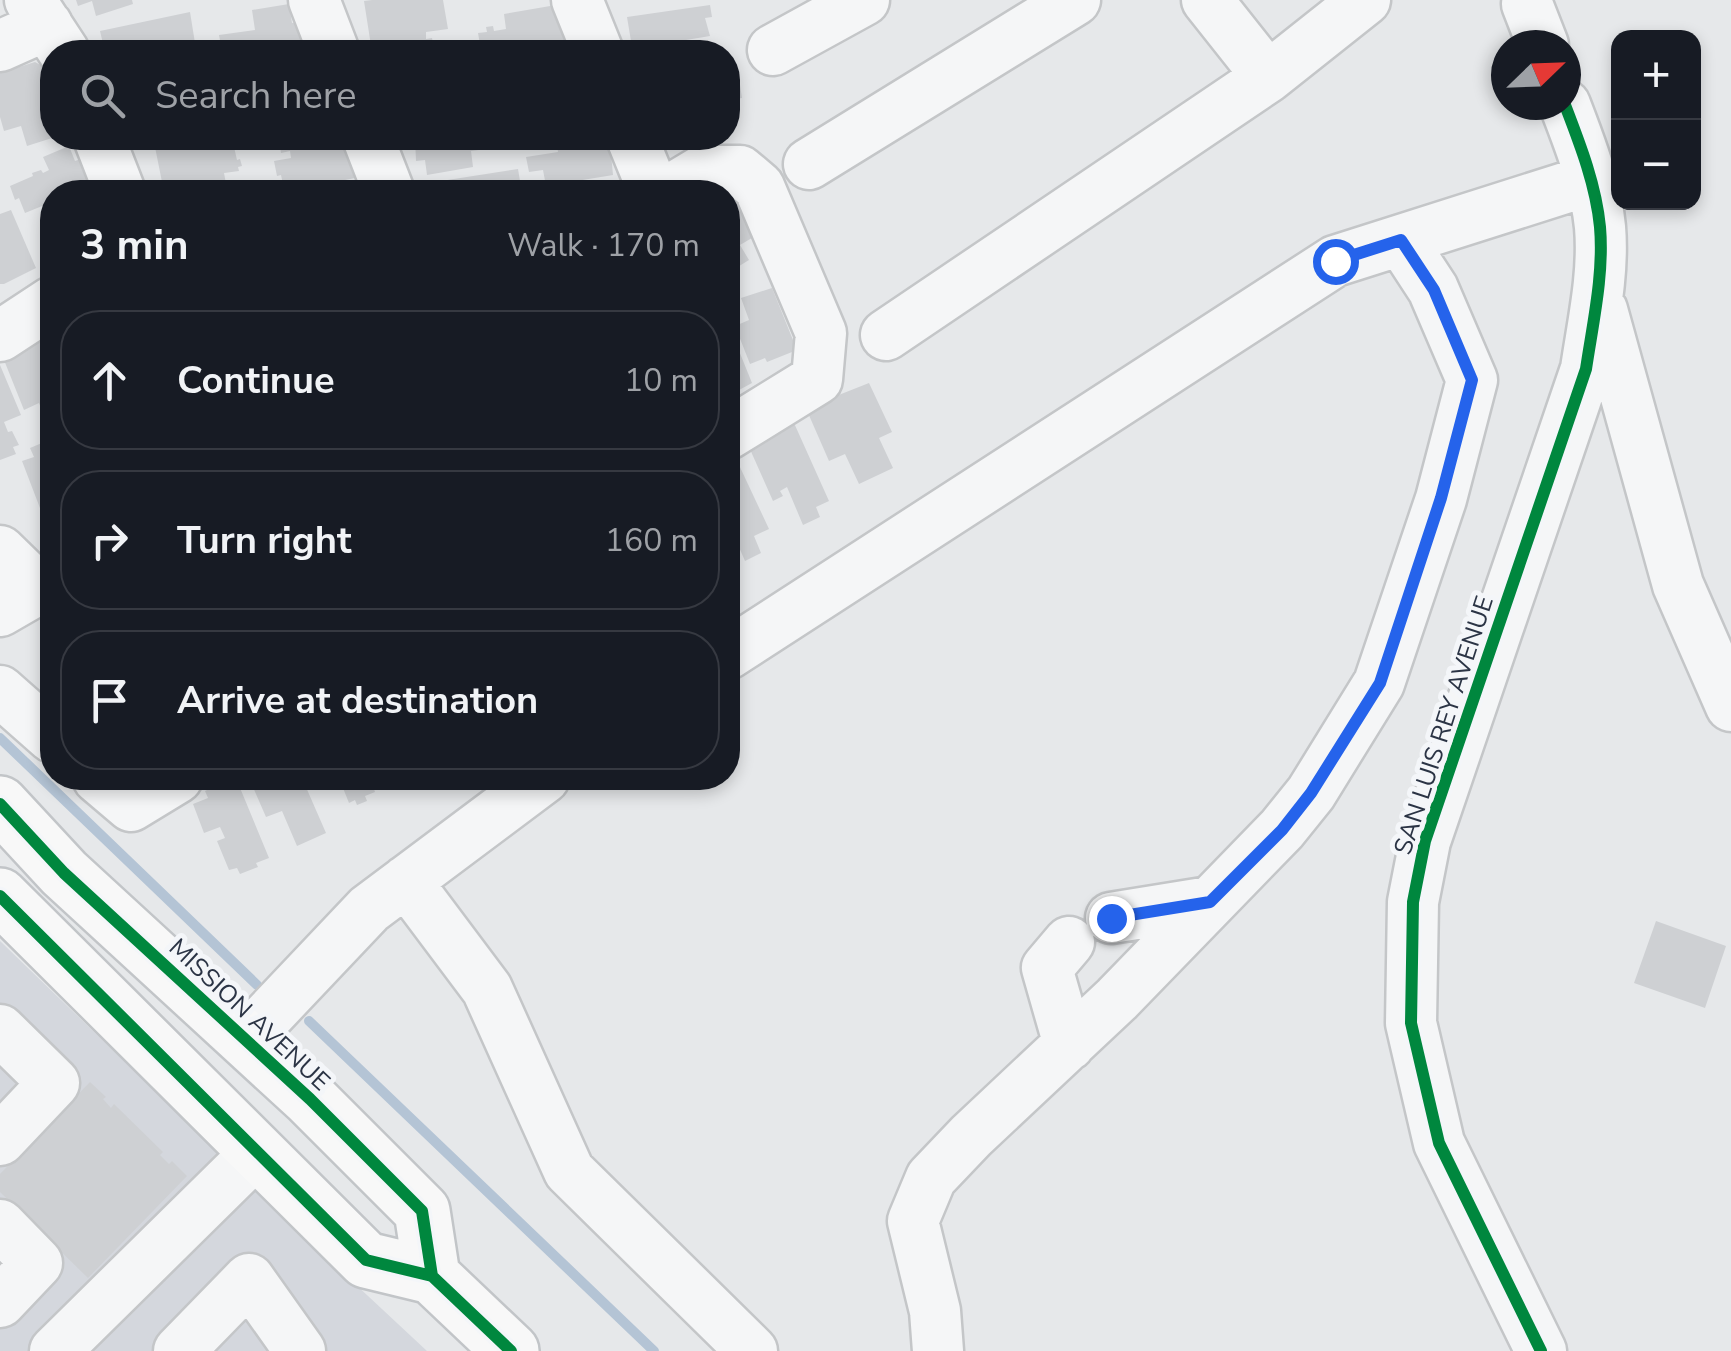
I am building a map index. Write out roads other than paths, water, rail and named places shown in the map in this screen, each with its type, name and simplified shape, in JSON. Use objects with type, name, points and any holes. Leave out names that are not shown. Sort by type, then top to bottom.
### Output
[{"type":"main road","name":"MISSION AVENUE","points":[[0,804],[64,872],[310,1099],[422,1211],[432,1276]]},
{"type":"main road","points":[[0,896],[366,1260],[432,1276],[510,1351]]},
{"type":"street","points":[[314,0],[329,40]]},
{"type":"street","points":[[576,0],[593,40]]},
{"type":"street","points":[[773,50],[864,0]]},
{"type":"street","points":[[809,164],[1075,0]]},
{"type":"street","points":[[1207,0],[1268,76]]},
{"type":"street","points":[[886,336],[1268,76],[1365,0]]},
{"type":"street","points":[[0,46],[47,26]]},
{"type":"street","name":"SAN LUIS REY AVENUE","points":[[1541,1351],[1439,1143],[1411,1023],[1413,902],[1425,841],[1586,368],[1598,295],[1600,227],[1586,160],[1571,120]]},
{"type":"street","points":[[104,150],[115,180]]},
{"type":"street","points":[[373,150],[384,180]]},
{"type":"street","points":[[637,150],[649,180]]},
{"type":"street","points":[[687,180],[702,171],[740,171],[759,187],[821,333],[816,379],[740,426]]},
{"type":"street","points":[[740,646],[1335,261],[1590,180]]},
{"type":"street","points":[[938,1351],[935,1312],[913,1221],[931,1178],[1117,999],[1282,830],[1311,793],[1380,683],[1441,498],[1472,380],[1434,290],[1401,240]]},
{"type":"street","points":[[1598,295],[1678,586],[1731,706]]},
{"type":"street","points":[[0,336],[40,310]]},
{"type":"street","points":[[0,551],[31,594]]},
{"type":"street","points":[[0,692],[40,727]]},
{"type":"street","points":[[113,790],[131,806],[157,790]]},
{"type":"street","points":[[245,1040],[369,909],[528,790]]},
{"type":"street","points":[[406,881],[487,990],[569,1172],[752,1351]]},
{"type":"street","points":[[1069,1045],[1047,968],[1090,930],[1210,902]]},
{"type":"street","points":[[0,1030],[54,1082],[0,1140]]},
{"type":"street","points":[[55,1351],[256,1153]]},
{"type":"street","points":[[0,1225],[37,1263],[0,1302]]},
{"type":"street","points":[[179,1351],[249,1278],[300,1351]]},
{"type":"waterway","points":[[0,738],[40,776]]},
{"type":"waterway","points":[[54,790],[257,985]]},
{"type":"waterway","points":[[309,1021],[654,1351]]}]
